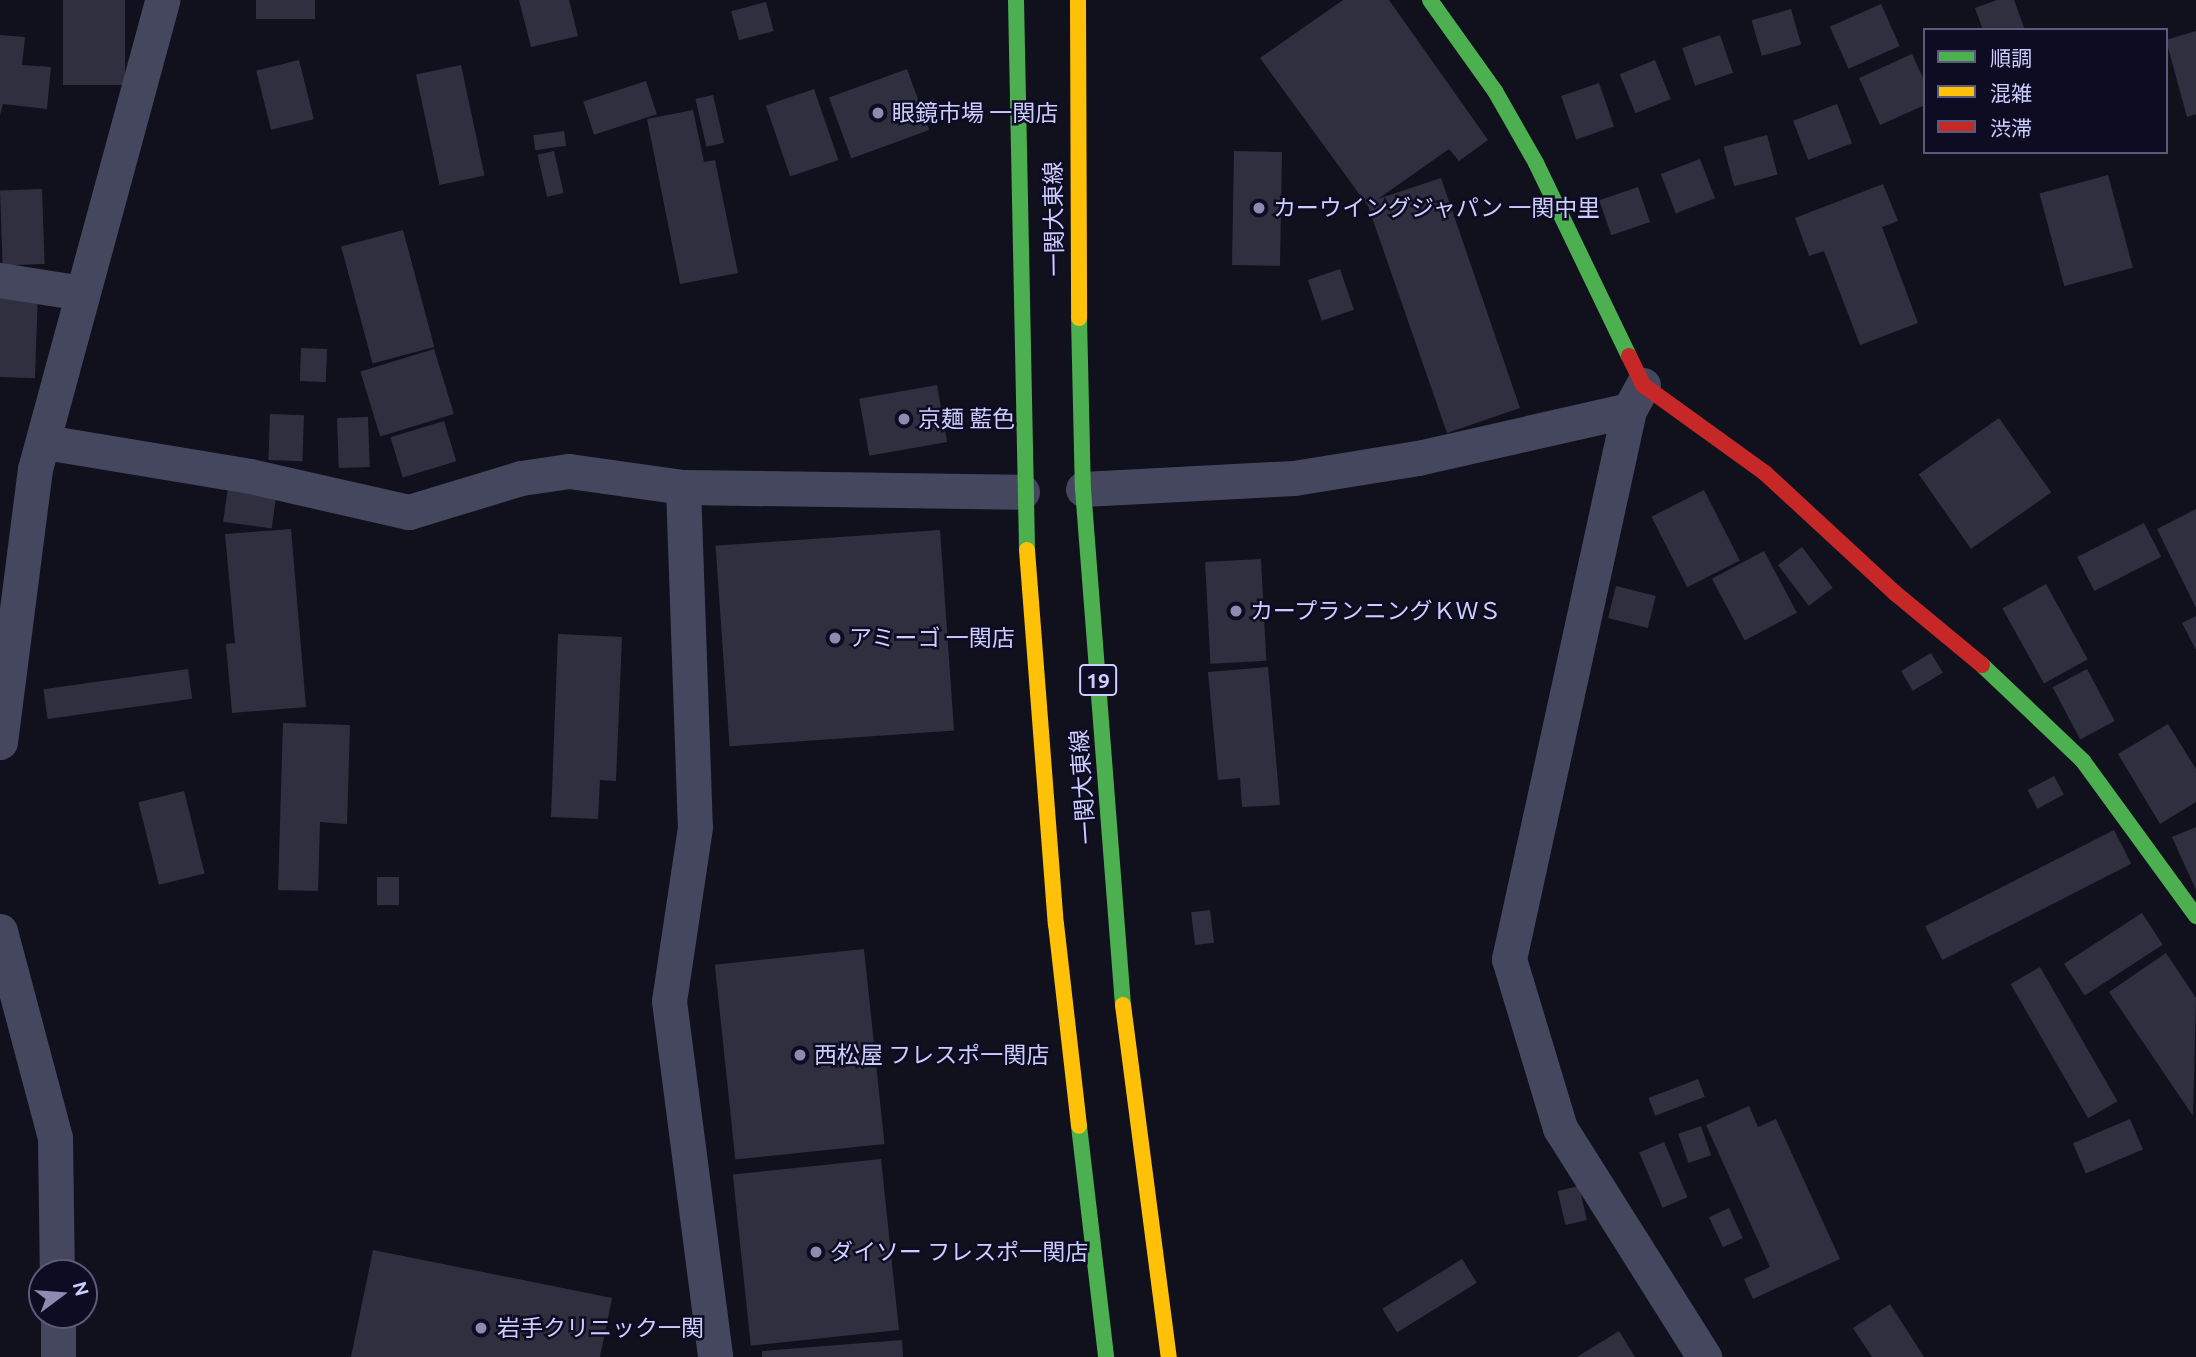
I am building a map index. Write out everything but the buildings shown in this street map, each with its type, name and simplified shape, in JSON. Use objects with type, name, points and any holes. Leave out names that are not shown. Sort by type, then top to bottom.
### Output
[{"type":"main road","name":"一関大東線","points":[[1016,0],[1022,492],[1056,924],[1106,1357]]},
{"type":"main road","name":"一関大東線","points":[[1078,0],[1075,155],[1083,489],[1125,1034],[1170,1357]]},
{"type":"main road","points":[[1430,0],[1495,91],[1536,163],[1636,398],[1765,473],[2064,743],[2083,761],[2196,916]]},
{"type":"street","points":[[0,742],[35,469],[45,442],[82,293],[162,0]]},
{"type":"street","points":[[0,280],[82,293]]},
{"type":"street","points":[[1083,489],[1294,478],[1418,458],[1636,398],[1509,959],[1560,1128],[1704,1357]]},
{"type":"street","points":[[45,442],[250,475],[409,512],[522,478],[569,471],[683,487],[1022,492]]},
{"type":"street","points":[[683,487],[695,827],[669,1001],[715,1357]]},
{"type":"street","points":[[0,931],[55,1139],[57,1259]]},
{"type":"street","points":[[58,1329],[58,1357]]},
{"type":"traffic: fast","points":[[1016,0],[1027,550]]},
{"type":"traffic: fast","points":[[1430,0],[1495,91],[1536,163],[1629,356]]},
{"type":"traffic: fast","points":[[1079,318],[1083,489],[1123,1005]]},
{"type":"traffic: fast","points":[[1982,665],[2083,761],[2196,916]]},
{"type":"traffic: fast","points":[[1079,1126],[1106,1357]]},
{"type":"traffic: slow","points":[[1078,0],[1079,318]]},
{"type":"traffic: slow","points":[[1027,550],[1056,924],[1079,1126]]},
{"type":"traffic: slow","points":[[1123,1005],[1169,1357]]},
{"type":"traffic: jam","points":[[1629,356],[1643,385],[1765,473],[1895,593],[1982,665]]},
{"type":"place","name":"眼鏡市場 一関店","points":[[878,113]]},
{"type":"place","name":"カーウイングジャパン 一関中里","points":[[1259,208]]},
{"type":"place","name":"京麺 藍色","points":[[904,419]]},
{"type":"place","name":"カープランニングＫＷＳ","points":[[1236,611]]},
{"type":"place","name":"アミーゴ 一関店","points":[[835,638]]},
{"type":"place","name":"西松屋 フレスポ一関店","points":[[800,1055]]},
{"type":"place","name":"ダイソー フレスポ一関店","points":[[816,1252]]},
{"type":"place","name":"岩手クリニック一関","points":[[481,1328]]}]
